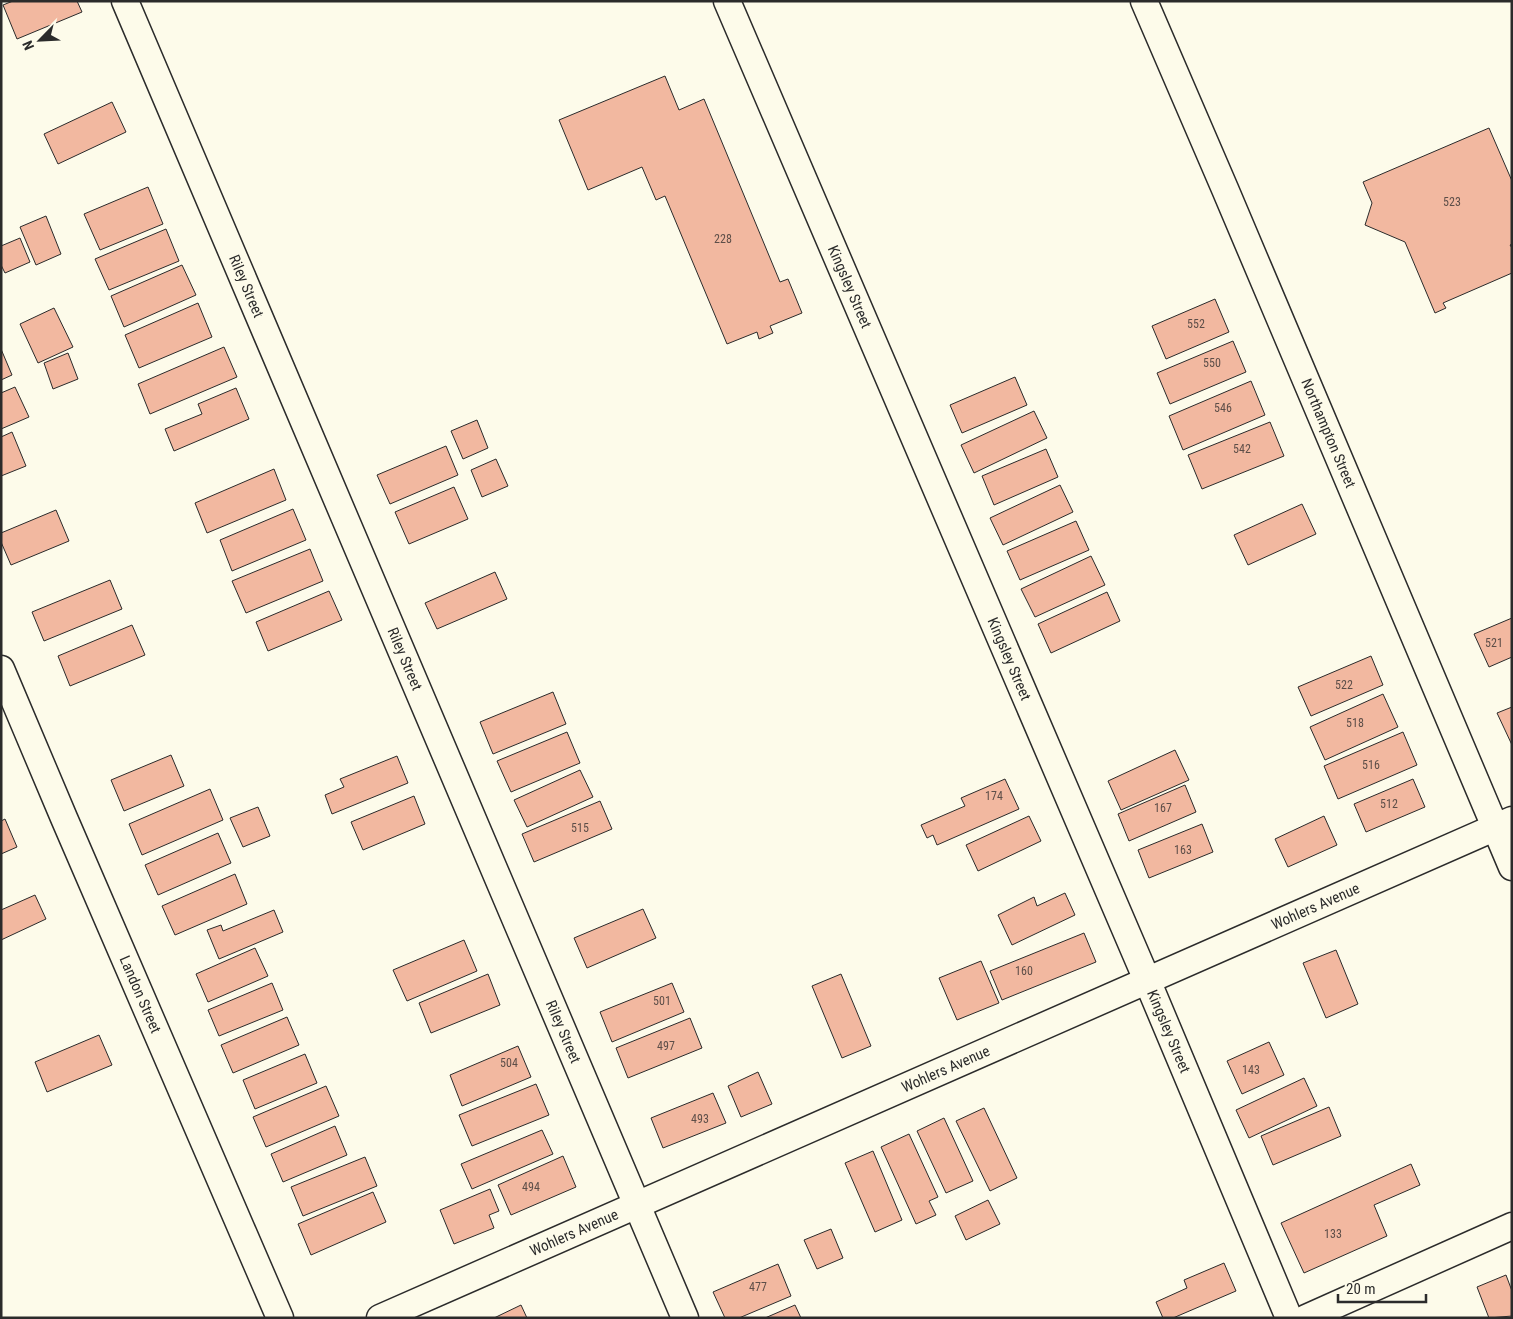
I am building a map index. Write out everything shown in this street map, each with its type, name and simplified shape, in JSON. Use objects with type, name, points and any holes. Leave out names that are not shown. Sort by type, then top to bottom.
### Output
[{"type":"street","name":"Riley Street","points":[[125,1],[685,1318]]},
{"type":"street","name":"Kingsley Street","points":[[727,1],[1147,980],[1289,1318]]},
{"type":"street","name":"Northampton Street","points":[[1144,1],[1504,823],[1512,867]]},
{"type":"street","name":"Landon Street","points":[[1,669],[280,1318]]},
{"type":"street","name":"Wohlers Avenue","points":[[380,1318],[1504,823]]},
{"type":"street","points":[[1306,1318],[1512,1226]]},
{"type":"building","points":[[13,1],[77,1],[82,12],[17,39],[3,5]]},
{"type":"building","points":[[665,76],[679,110],[704,99],[780,282],[788,279],[802,313],[770,326],[773,333],[759,339],[757,332],[727,344],[665,196],[656,200],[642,167],[588,190],[559,120]]},
{"type":"building","points":[[112,102],[126,132],[58,164],[44,134]]},
{"type":"building","points":[[1489,128],[1512,181],[1512,244],[1510,245],[1512,248],[1512,273],[1443,303],[1446,308],[1435,313],[1405,242],[1365,225],[1372,203],[1363,182]]},
{"type":"building","points":[[148,187],[163,224],[100,250],[84,214]]},
{"type":"building","points":[[46,216],[61,254],[36,265],[20,227]]},
{"type":"building","points":[[166,229],[179,261],[109,290],[95,259]]},
{"type":"building","points":[[20,238],[30,262],[5,273],[1,265],[1,246]]},
{"type":"building","points":[[182,265],[196,295],[124,327],[111,296]]},
{"type":"building","points":[[1215,299],[1229,332],[1166,359],[1152,326]]},
{"type":"building","points":[[198,303],[212,337],[139,368],[125,335]]},
{"type":"building","points":[[54,308],[73,347],[38,363],[20,324]]},
{"type":"building","points":[[1233,341],[1246,372],[1170,404],[1157,373]]},
{"type":"building","points":[[224,347],[237,377],[150,414],[138,384]]},
{"type":"building","points":[[1,349],[12,375],[1,380]]},
{"type":"building","points":[[68,353],[78,379],[53,389],[44,363]]},
{"type":"building","points":[[1015,377],[1027,405],[962,433],[950,405]]},
{"type":"building","points":[[1251,381],[1265,415],[1183,450],[1169,416]]},
{"type":"building","points":[[15,387],[29,417],[1,429],[1,393]]},
{"type":"building","points":[[236,388],[249,419],[174,451],[165,429],[202,414],[198,404]]},
{"type":"building","points":[[1034,411],[1047,438],[974,473],[961,445]]},
{"type":"building","points":[[477,420],[488,448],[463,459],[451,431]]},
{"type":"building","points":[[1270,422],[1284,456],[1202,489],[1188,455]]},
{"type":"building","points":[[12,432],[26,466],[1,476],[1,437]]},
{"type":"building","points":[[446,446],[458,475],[390,504],[377,475]]},
{"type":"building","points":[[1046,449],[1058,477],[994,505],[982,476]]},
{"type":"building","points":[[496,459],[508,486],[482,497],[471,470]]},
{"type":"building","points":[[274,469],[286,500],[207,533],[195,503]]},
{"type":"building","points":[[1060,485],[1073,512],[1003,545],[990,518]]},
{"type":"building","points":[[454,487],[468,519],[409,544],[395,512]]},
{"type":"building","points":[[1302,504],[1316,534],[1248,565],[1234,535]]},
{"type":"building","points":[[293,509],[306,540],[232,571],[220,540]]},
{"type":"building","points":[[56,510],[69,541],[11,565],[1,542],[1,533]]},
{"type":"building","points":[[1076,521],[1089,550],[1020,580],[1007,551]]},
{"type":"building","points":[[310,549],[323,581],[246,613],[232,581]]},
{"type":"building","points":[[1091,556],[1105,585],[1035,617],[1021,589]]},
{"type":"building","points":[[495,572],[507,599],[437,629],[425,603]]},
{"type":"building","points":[[110,580],[122,609],[44,641],[32,612]]},
{"type":"building","points":[[329,591],[342,620],[268,651],[256,622]]},
{"type":"building","points":[[1107,592],[1120,621],[1051,653],[1038,624]]},
{"type":"building","points":[[1512,618],[1512,657],[1489,667],[1474,634]]},
{"type":"building","points":[[132,625],[145,655],[70,686],[58,656]]},
{"type":"building","points":[[1371,656],[1383,685],[1311,716],[1298,687]]},
{"type":"building","points":[[553,692],[566,724],[493,754],[480,722]]},
{"type":"building","points":[[1383,694],[1398,727],[1325,760],[1310,727]]},
{"type":"building","points":[[1512,707],[1512,745],[1497,713]]},
{"type":"building","points":[[567,732],[580,763],[511,792],[497,761]]},
{"type":"building","points":[[1403,732],[1417,765],[1338,799],[1324,766]]},
{"type":"building","points":[[1175,750],[1189,780],[1121,810],[1108,781]]},
{"type":"building","points":[[171,755],[184,786],[124,811],[111,780]]},
{"type":"building","points":[[397,756],[408,783],[332,814],[325,795],[344,787],[340,779]]},
{"type":"building","points":[[580,770],[593,797],[527,827],[514,800]]},
{"type":"building","points":[[1005,779],[1019,809],[937,845],[933,835],[927,838],[921,825],[965,806],[961,798]]},
{"type":"building","points":[[1413,779],[1425,807],[1366,832],[1354,804]]},
{"type":"building","points":[[1185,785],[1196,812],[1129,841],[1118,814]]},
{"type":"building","points":[[210,789],[223,820],[142,855],[129,824]]},
{"type":"building","points":[[414,796],[425,824],[363,850],[351,822]]},
{"type":"building","points":[[600,801],[612,829],[534,862],[522,834]]},
{"type":"building","points":[[258,807],[270,836],[243,847],[230,818]]},
{"type":"building","points":[[1029,816],[1041,841],[978,871],[966,845]]},
{"type":"building","points":[[1324,816],[1337,845],[1288,867],[1275,839]]},
{"type":"building","points":[[5,819],[17,847],[1,854],[1,821]]},
{"type":"building","points":[[1202,824],[1213,852],[1149,878],[1138,850]]},
{"type":"building","points":[[218,833],[231,863],[158,895],[145,865]]},
{"type":"building","points":[[235,874],[247,904],[175,935],[162,906]]},
{"type":"building","points":[[1065,893],[1075,915],[1012,945],[998,915],[1034,897],[1037,906]]},
{"type":"building","points":[[35,895],[46,919],[1,940],[1,910]]},
{"type":"building","points":[[643,909],[656,938],[587,968],[574,938]]},
{"type":"building","points":[[274,910],[283,932],[219,959],[207,930],[221,925],[223,931]]},
{"type":"building","points":[[1084,933],[1096,962],[1002,1000],[990,971]]},
{"type":"building","points":[[464,940],[477,971],[407,1001],[393,970]]},
{"type":"building","points":[[255,948],[268,976],[208,1002],[196,974]]},
{"type":"building","points":[[1336,950],[1358,1004],[1326,1018],[1303,963]]},
{"type":"building","points":[[981,961],[999,1003],[957,1020],[939,978]]},
{"type":"building","points":[[488,974],[500,1005],[431,1033],[419,1003]]},
{"type":"building","points":[[841,974],[871,1046],[842,1058],[812,986]]},
{"type":"building","points":[[272,983],[283,1010],[219,1036],[208,1010]]},
{"type":"building","points":[[672,983],[684,1012],[612,1042],[600,1012]]},
{"type":"building","points":[[287,1017],[299,1045],[233,1073],[221,1045]]},
{"type":"building","points":[[690,1018],[702,1048],[628,1078],[616,1048]]},
{"type":"building","points":[[99,1035],[112,1065],[47,1092],[35,1062]]},
{"type":"building","points":[[1269,1042],[1284,1075],[1242,1094],[1227,1061]]},
{"type":"building","points":[[518,1046],[531,1077],[462,1106],[450,1075]]},
{"type":"building","points":[[305,1054],[317,1083],[255,1109],[243,1080]]},
{"type":"building","points":[[758,1072],[772,1104],[741,1117],[728,1086]]},
{"type":"building","points":[[1304,1078],[1317,1106],[1249,1138],[1236,1110]]},
{"type":"building","points":[[536,1084],[549,1115],[472,1146],[459,1115]]},
{"type":"building","points":[[326,1086],[339,1116],[266,1147],[253,1117]]},
{"type":"building","points":[[713,1093],[726,1123],[663,1148],[651,1118]]},
{"type":"building","points":[[1329,1107],[1341,1136],[1273,1165],[1261,1136]]},
{"type":"building","points":[[984,1108],[1017,1178],[990,1191],[956,1121]]},
{"type":"building","points":[[944,1118],[973,1181],[946,1193],[917,1131]]},
{"type":"building","points":[[335,1126],[347,1155],[283,1182],[271,1154]]},
{"type":"building","points":[[542,1130],[553,1154],[472,1189],[461,1164]]},
{"type":"building","points":[[909,1134],[938,1197],[929,1201],[936,1215],[916,1224],[881,1147]]},
{"type":"building","points":[[873,1151],[902,1220],[875,1232],[845,1163]]},
{"type":"building","points":[[563,1156],[576,1187],[511,1215],[498,1185]]},
{"type":"building","points":[[365,1157],[377,1186],[303,1216],[291,1187]]},
{"type":"building","points":[[1411,1164],[1420,1185],[1374,1205],[1387,1236],[1304,1273],[1281,1223]]},
{"type":"building","points":[[490,1189],[499,1211],[489,1215],[494,1228],[454,1244],[440,1210]]},
{"type":"building","points":[[373,1192],[386,1222],[311,1255],[298,1224]]},
{"type":"building","points":[[988,1200],[1000,1224],[966,1240],[955,1216]]},
{"type":"building","points":[[831,1229],[843,1258],[817,1269],[804,1240]]},
{"type":"building","points":[[1224,1263],[1236,1291],[1173,1318],[1163,1318],[1156,1302],[1187,1288],[1184,1280]]},
{"type":"building","points":[[778,1264],[791,1296],[739,1318],[725,1318],[713,1292]]},
{"type":"building","points":[[1506,1275],[1512,1291],[1512,1316],[1489,1318],[1477,1287]]},
{"type":"building","points":[[521,1305],[527,1318],[494,1318]]},
{"type":"building","points":[[795,1305],[801,1318],[765,1318]]}]
